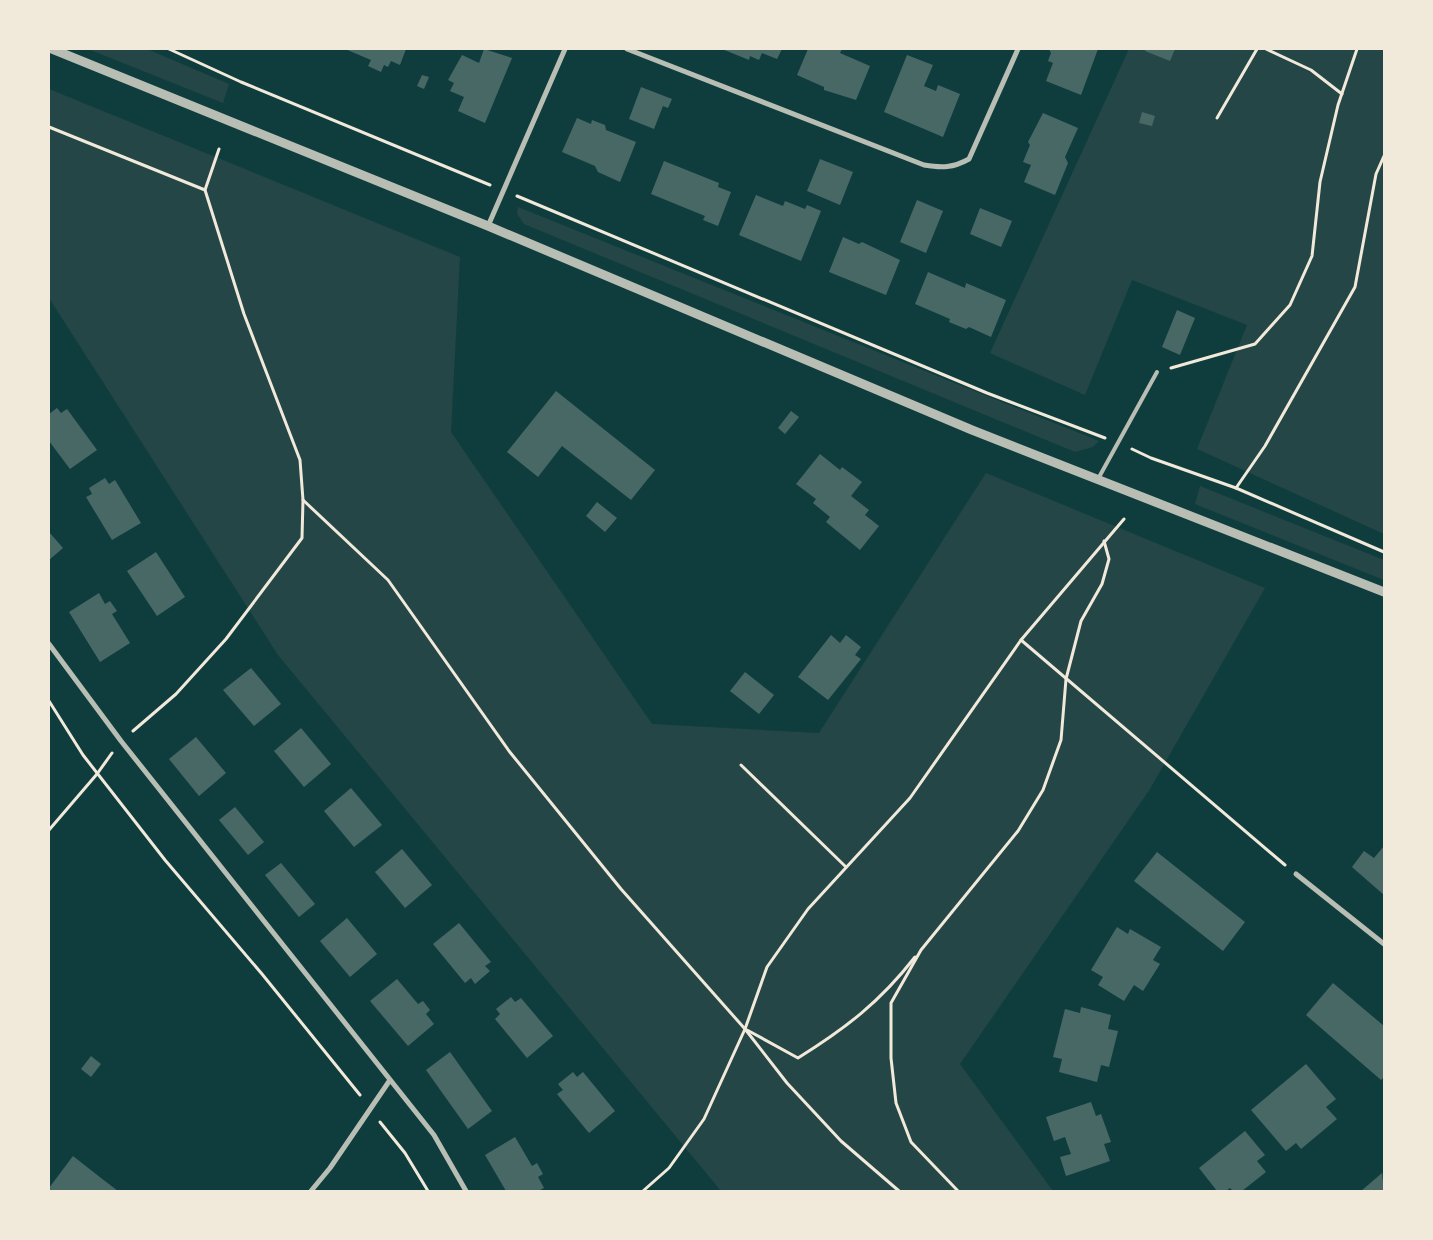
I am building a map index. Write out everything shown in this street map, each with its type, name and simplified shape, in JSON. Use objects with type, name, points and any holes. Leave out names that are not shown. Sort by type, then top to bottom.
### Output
[{"type":"street","points":[[52,49],[488,226],[963,426],[1384,592]]},
{"type":"street","points":[[488,226],[502,190],[565,49]]},
{"type":"street","points":[[627,49],[915,161],[945,168],[957,166],[969,159],[1018,49]]},
{"type":"street","points":[[49,644],[121,741],[434,1135],[466,1191]]},
{"type":"street","points":[[1296,874],[1384,944]]},
{"type":"street","points":[[311,1191],[371,1110],[390,1080]]},
{"type":"lane","points":[[1098,479],[1156,372]]},
{"type":"path","points":[[169,49],[241,82],[987,393],[1117,442],[1151,458],[1236,488],[1384,552]]},
{"type":"path","points":[[1217,118],[1257,49]]},
{"type":"path","points":[[1266,49],[1311,70],[1342,94]]},
{"type":"path","points":[[1156,372],[1255,344],[1290,305],[1312,256],[1320,182],[1342,94],[1357,49]]},
{"type":"path","points":[[49,127],[205,190]]},
{"type":"path","points":[[49,830],[97,774],[121,741],[176,694],[226,639],[302,538],[303,500],[300,460],[244,314],[205,190],[218,149]]},
{"type":"path","points":[[1236,488],[1265,446],[1355,287],[1376,174],[1384,156]]},
{"type":"path","points":[[303,500],[388,580],[509,751],[621,889],[745,1029],[787,1083],[841,1141],[899,1191]]},
{"type":"path","points":[[643,1191],[669,1168],[704,1119],[745,1029],[766,967],[808,909],[910,798],[1021,640],[1124,519]]},
{"type":"path","points":[[745,1029],[798,1058],[844,1030],[891,987],[1018,831],[1043,790],[1061,740],[1066,678],[1080,621],[1102,584],[1109,559],[1104,541]]},
{"type":"path","points":[[1021,640],[1296,874]]},
{"type":"path","points":[[49,701],[97,774],[165,860],[358,1090],[371,1110],[405,1153],[428,1191]]},
{"type":"path","points":[[741,766],[846,867]]},
{"type":"path","points":[[921,950],[891,1003],[891,1058],[896,1103],[911,1142],[958,1191]]},
{"type":"shaded area","points":[[88,49],[147,49],[229,84],[223,103]]},
{"type":"shaded area","points":[[1129,49],[1384,49],[1384,534],[1197,449],[1247,325],[1132,280],[1085,395],[990,353]]},
{"type":"shaded area","points":[[49,89],[460,257],[451,432],[652,724],[819,733],[986,473],[1265,588],[1150,789],[960,1064],[1053,1191],[721,1191],[278,655],[49,298]]},
{"type":"shaded area","points":[[518,207],[1099,441],[1093,447],[1075,452],[524,224],[517,214]]},
{"type":"shaded area","points":[[1200,486],[1384,560],[1384,580],[1195,504]]},
{"type":"building","points":[[345,49],[406,49],[400,65],[391,61],[388,67],[384,65],[381,72],[368,66],[371,60]]},
{"type":"building","points":[[484,49],[512,58],[485,123],[458,111],[464,97],[450,91],[454,83],[448,80],[462,55],[479,63]]},
{"type":"building","points":[[722,49],[782,49],[777,59],[762,53],[759,60],[750,56],[749,60]]},
{"type":"building","points":[[808,49],[842,49],[840,53],[870,66],[856,100],[824,90],[824,87],[797,75]]},
{"type":"building","points":[[1049,49],[1098,49],[1081,95],[1046,81],[1053,63],[1048,61],[1051,53]]},
{"type":"building","points":[[1146,49],[1175,49],[1170,61],[1145,51]]},
{"type":"building","points":[[907,55],[933,65],[924,86],[936,91],[938,85],[960,94],[943,137],[884,112]]},
{"type":"building","points":[[422,75],[429,77],[424,89],[417,86]]},
{"type":"building","points":[[641,87],[672,99],[668,108],[663,106],[654,129],[629,119]]},
{"type":"building","points":[[1142,112],[1155,116],[1152,126],[1139,123]]},
{"type":"building","points":[[1043,113],[1078,128],[1065,157],[1068,163],[1055,195],[1024,182],[1031,165],[1023,162],[1030,145],[1028,142]]},
{"type":"building","points":[[577,118],[591,124],[592,120],[605,125],[606,130],[636,142],[620,182],[598,172],[595,166],[562,152]]},
{"type":"building","points":[[820,159],[853,172],[840,205],[807,191]]},
{"type":"building","points":[[664,161],[719,183],[718,187],[731,192],[718,226],[703,220],[705,216],[651,194]]},
{"type":"building","points":[[756,195],[783,206],[785,201],[805,209],[807,205],[821,211],[801,261],[739,235]]},
{"type":"building","points":[[917,200],[943,211],[926,253],[900,242]]},
{"type":"building","points":[[980,208],[1012,221],[1001,247],[970,234]]},
{"type":"building","points":[[843,237],[859,244],[862,242],[900,260],[886,295],[829,272]]},
{"type":"building","points":[[928,272],[965,288],[966,283],[1006,300],[991,337],[969,327],[966,329],[949,322],[950,319],[915,304]]},
{"type":"building","points":[[1177,310],[1195,318],[1180,355],[1162,347]]},
{"type":"building","points":[[556,391],[655,470],[631,500],[562,446],[538,477],[507,452]]},
{"type":"building","points":[[57,408],[61,413],[67,409],[97,450],[70,469],[49,441],[49,414]]},
{"type":"building","points":[[791,411],[799,417],[785,434],[778,428]]},
{"type":"building","points":[[820,454],[840,470],[842,467],[862,482],[851,496],[869,510],[865,515],[879,526],[860,550],[826,522],[830,517],[813,503],[816,499],[796,484]]},
{"type":"building","points":[[105,478],[109,484],[115,480],[141,523],[112,540],[86,497],[92,494],[89,488]]},
{"type":"building","points":[[597,502],[617,518],[605,532],[586,516]]},
{"type":"building","points":[[49,532],[63,548],[49,560]]},
{"type":"building","points":[[156,552],[185,597],[157,616],[127,571]]},
{"type":"building","points":[[99,593],[105,604],[110,601],[117,611],[112,614],[130,643],[100,662],[69,612]]},
{"type":"building","points":[[831,635],[840,643],[846,635],[861,647],[855,655],[861,659],[828,700],[798,677]]},
{"type":"building","points":[[251,668],[281,704],[254,726],[223,690]]},
{"type":"building","points":[[745,672],[774,695],[759,714],[730,691]]},
{"type":"building","points":[[301,728],[331,764],[304,787],[274,751]]},
{"type":"building","points":[[196,737],[226,773],[199,796],[169,759]]},
{"type":"building","points":[[351,788],[382,825],[354,847],[324,811]]},
{"type":"building","points":[[235,807],[264,842],[248,855],[219,820]]},
{"type":"building","points":[[1384,846],[1384,895],[1352,867],[1364,851],[1374,858]]},
{"type":"building","points":[[402,849],[432,885],[405,908],[375,872]]},
{"type":"building","points":[[1157,852],[1245,922],[1223,951],[1134,881]]},
{"type":"building","points":[[281,863],[315,904],[299,917],[265,875]]},
{"type":"building","points":[[347,918],[377,954],[350,977],[320,941]]},
{"type":"building","points":[[459,923],[491,962],[485,966],[490,971],[475,984],[471,978],[465,983],[433,944]]},
{"type":"building","points":[[1117,927],[1128,934],[1130,929],[1161,947],[1153,960],[1160,964],[1143,991],[1134,985],[1124,1001],[1098,985],[1103,977],[1091,970]]},
{"type":"building","points":[[397,979],[418,1004],[423,1001],[430,1010],[426,1014],[434,1024],[408,1046],[370,1001]]},
{"type":"building","points":[[1333,983],[1384,1026],[1384,1077],[1381,1080],[1306,1015]]},
{"type":"building","points":[[511,997],[515,1002],[521,998],[553,1036],[527,1058],[495,1019],[500,1014],[496,1009]]},
{"type":"building","points":[[1081,1007],[1111,1015],[1108,1029],[1118,1031],[1109,1067],[1101,1065],[1097,1082],[1059,1072],[1062,1059],[1053,1057],[1065,1009],[1080,1013]]},
{"type":"building","points":[[450,1052],[492,1111],[468,1129],[426,1070]]},
{"type":"building","points":[[91,1056],[101,1064],[91,1077],[81,1069]]},
{"type":"building","points":[[1306,1064],[1336,1099],[1326,1107],[1337,1119],[1301,1149],[1296,1143],[1286,1151],[1251,1110]]},
{"type":"building","points":[[573,1072],[577,1077],[583,1072],[615,1111],[589,1133],[557,1094],[563,1090],[558,1084]]},
{"type":"building","points":[[1091,1102],[1096,1116],[1101,1114],[1111,1142],[1104,1144],[1110,1161],[1066,1176],[1060,1157],[1071,1154],[1065,1137],[1054,1141],[1046,1117]]},
{"type":"building","points":[[1245,1131],[1265,1155],[1257,1161],[1266,1172],[1242,1191],[1233,1191],[1230,1188],[1226,1191],[1217,1191],[1199,1168]]},
{"type":"building","points":[[515,1137],[532,1166],[537,1163],[543,1174],[538,1177],[544,1188],[538,1191],[506,1191],[485,1155]]},
{"type":"building","points":[[73,1156],[118,1191],[49,1191],[49,1188]]},
{"type":"building","points":[[1382,1173],[1384,1191],[1361,1191]]}]
